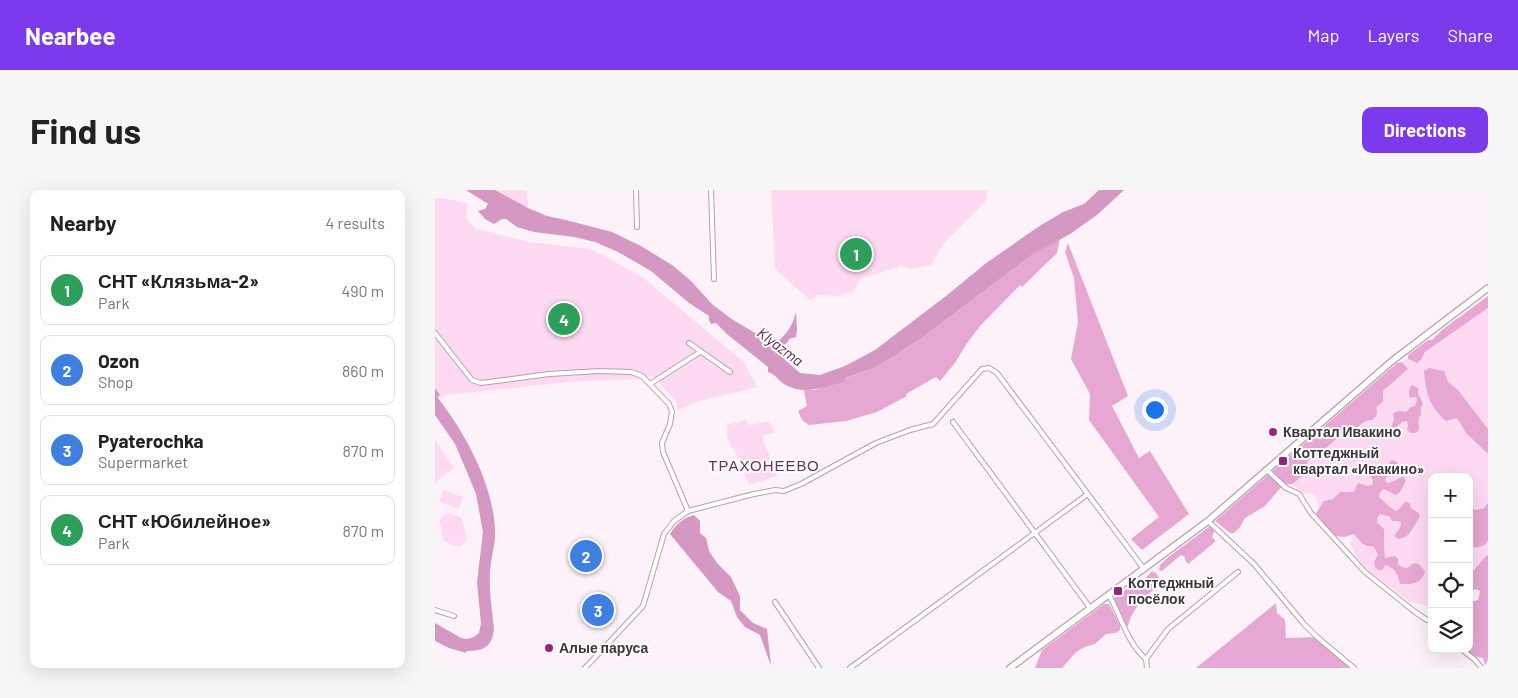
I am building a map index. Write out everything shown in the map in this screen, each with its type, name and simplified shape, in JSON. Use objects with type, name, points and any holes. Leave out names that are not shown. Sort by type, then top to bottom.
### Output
[{"type":"main road","points":[[1010,668],[1208,521],[1392,361],[1488,288]]},
{"type":"street","points":[[636,190],[637,227]]},
{"type":"street","points":[[711,190],[713,279]]},
{"type":"street","points":[[435,333],[473,380],[481,383],[549,374],[600,371],[631,372],[642,376],[669,404],[672,412],[670,424],[662,443],[663,452],[688,511]]},
{"type":"street","points":[[689,343],[729,372]]},
{"type":"street","points":[[650,384],[700,352]]},
{"type":"street","points":[[585,668],[643,606],[664,534],[674,521],[688,511],[754,494],[775,490],[784,491],[801,484],[876,443],[910,430],[933,424],[982,369],[989,368],[997,373],[1144,569]]},
{"type":"street","points":[[953,422],[1091,608]]},
{"type":"street","points":[[1267,470],[1286,488],[1299,494],[1311,513],[1365,572],[1415,612],[1428,620]]},
{"type":"street","points":[[850,668],[1088,494]]},
{"type":"street","points":[[1208,521],[1254,564],[1310,631],[1354,668]]},
{"type":"street","points":[[1146,659],[1169,629],[1238,572]]},
{"type":"street","points":[[1109,595],[1131,641],[1146,659],[1147,668]]},
{"type":"street","points":[[775,602],[819,668]]},
{"type":"street","points":[[435,610],[454,616]]},
{"type":"street","points":[[1465,653],[1482,668]]},
{"type":"shaded area","points":[[495,190],[527,190],[528,208]]},
{"type":"shaded area","points":[[771,190],[987,190],[986,201],[944,243],[931,265],[909,269],[902,266],[863,278],[858,282],[853,291],[838,296],[819,295],[810,300],[775,269]]},
{"type":"shaded area","points":[[440,198],[468,203],[467,219],[476,229],[529,242],[591,249],[641,276],[745,363],[757,387],[696,402],[678,410],[676,401],[653,376],[638,379],[571,382],[446,395],[435,401],[435,199]]},
{"type":"shaded area","points":[[1060,239],[1057,253],[1022,287],[1020,285],[981,325],[940,381],[936,377],[906,394],[907,396],[877,412],[846,421],[809,425],[802,420],[798,411],[807,406],[804,390],[815,390],[874,368],[888,360],[923,337],[1032,255]]},
{"type":"shaded area","points":[[1068,243],[1128,396],[1112,406],[1139,458],[1150,451],[1189,514],[1142,550],[1131,539],[1159,517],[1089,420],[1090,394],[1071,359],[1078,322],[1074,278],[1065,252]]},
{"type":"shaded area","points":[[1488,296],[1488,308],[1425,352],[1417,363],[1408,359],[1408,355],[1428,340],[1432,340],[1442,330]]},
{"type":"shaded area","points":[[1488,308],[1488,429],[1458,390],[1448,382],[1444,371],[1457,418],[1466,433],[1488,454],[1488,503],[1484,508],[1475,510],[1473,508],[1473,473],[1428,473],[1428,607],[1410,602],[1369,571],[1354,553],[1350,543],[1354,534],[1363,546],[1373,546],[1378,554],[1374,562],[1392,568],[1400,584],[1411,585],[1416,583],[1407,568],[1385,558],[1384,529],[1377,522],[1380,514],[1385,515],[1401,524],[1400,528],[1411,534],[1414,525],[1420,517],[1419,513],[1411,508],[1406,501],[1397,511],[1379,497],[1383,489],[1396,495],[1399,477],[1387,483],[1384,479],[1392,473],[1383,470],[1378,472],[1372,485],[1354,492],[1340,492],[1333,499],[1324,501],[1319,509],[1313,493],[1304,494],[1292,484],[1303,474],[1308,461],[1340,436],[1345,428],[1361,426],[1383,401],[1383,392],[1407,369],[1402,362],[1408,359],[1417,363],[1425,352]],"holes":[[[1418,388],[1423,404],[1418,422],[1419,430],[1416,433],[1407,428],[1407,421],[1402,422],[1395,429],[1391,425],[1394,419],[1415,406],[1417,399],[1409,396],[1410,391]]]},
{"type":"shaded area","points":[[1402,362],[1408,369],[1383,391],[1383,401],[1376,408],[1377,413],[1374,419],[1364,422],[1353,431],[1350,427],[1345,428],[1340,436],[1308,461],[1300,478],[1292,484],[1283,485],[1265,506],[1245,518],[1234,533],[1230,533],[1215,521],[1397,363]]},
{"type":"shaded area","points":[[1429,368],[1444,371],[1448,382],[1458,390],[1488,429],[1488,454],[1466,433],[1457,418],[1446,421],[1436,410],[1429,399],[1426,386],[1424,371]]},
{"type":"shaded area","points":[[1412,385],[1418,388],[1423,404],[1418,421],[1419,430],[1416,433],[1411,433],[1407,430],[1407,421],[1402,422],[1395,429],[1391,427],[1394,419],[1393,414],[1398,411],[1406,412],[1415,406],[1417,399],[1415,397],[1410,398],[1409,395]]},
{"type":"shaded area","points":[[746,420],[749,425],[769,421],[775,433],[762,436],[777,476],[749,485],[727,437],[727,425]]},
{"type":"shaded area","points":[[435,440],[454,468],[435,482]]},
{"type":"shaded area","points":[[1392,460],[1397,462],[1398,466],[1403,466],[1396,473],[1392,473],[1385,479],[1387,483],[1402,477],[1406,481],[1400,492],[1396,495],[1383,489],[1379,497],[1397,511],[1406,501],[1410,504],[1411,508],[1419,513],[1420,517],[1409,534],[1398,539],[1394,536],[1401,523],[1392,521],[1390,517],[1380,514],[1377,522],[1384,529],[1385,558],[1395,556],[1398,559],[1398,564],[1407,568],[1414,563],[1419,564],[1425,572],[1421,579],[1412,584],[1400,584],[1392,568],[1385,565],[1383,570],[1378,570],[1374,562],[1378,554],[1373,546],[1364,545],[1354,534],[1345,537],[1335,536],[1316,513],[1324,501],[1333,499],[1340,492],[1354,492],[1358,483],[1367,486],[1372,485],[1373,480],[1370,476],[1374,469],[1378,472],[1383,470]]},
{"type":"shaded area","points":[[443,490],[463,497],[459,509],[439,502]]},
{"type":"shaded area","points":[[1488,503],[1488,541],[1485,545],[1476,548],[1473,546],[1473,508],[1475,510],[1484,508]]},
{"type":"shaded area","points":[[446,513],[462,519],[466,541],[461,546],[448,543],[443,538],[439,520]]},
{"type":"shaded area","points":[[1210,526],[1215,530],[1212,537],[1215,542],[1188,564],[1185,557],[1181,555],[1162,571],[1159,570],[1160,565],[1166,559]]},
{"type":"shaded area","points":[[1488,541],[1488,555],[1473,571],[1473,546],[1485,545]]},
{"type":"shaded area","points":[[1488,555],[1488,668],[1486,668],[1483,658],[1473,656],[1470,653],[1473,653],[1473,601],[1478,600],[1480,591],[1476,589],[1473,590],[1473,571]]},
{"type":"shaded area","points":[[1152,571],[1156,573],[1163,584],[1140,602],[1131,616],[1128,626],[1114,598],[1139,580],[1144,580]]},
{"type":"shaded area","points":[[1276,603],[1277,613],[1285,620],[1286,638],[1317,637],[1352,668],[1196,668]]},
{"type":"shaded area","points":[[1104,604],[1109,604],[1120,625],[1120,630],[1116,633],[1106,634],[1095,644],[1076,652],[1062,668],[1035,668],[1042,650]]},
{"type":"water","name":"Klyazma","points":[[466,190],[495,190],[547,216],[612,232],[641,246],[672,265],[690,280],[713,305],[773,346],[788,331],[796,312],[796,337],[789,339],[781,347],[782,357],[800,373],[820,375],[845,366],[875,350],[985,264],[1038,227],[1063,212],[1084,204],[1099,190],[1124,190],[1097,215],[1070,234],[1032,255],[923,337],[888,360],[874,368],[846,378],[843,382],[806,390],[791,388],[768,372],[768,367],[716,323],[711,324],[709,316],[689,303],[651,271],[618,252],[595,242],[574,237],[534,232],[517,227],[506,219],[502,219],[494,224],[485,219],[478,211],[485,209],[488,204]]},
{"type":"water","points":[[435,388],[440,395],[437,397],[458,426],[476,459],[489,494],[493,512],[495,534],[490,578],[493,635],[486,647],[467,651],[466,653],[435,641],[435,623],[461,638],[467,639],[479,633],[481,624],[477,582],[483,532],[476,494],[467,472],[455,444],[435,415]]},
{"type":"water","points":[[694,515],[700,521],[700,533],[706,538],[709,551],[717,563],[731,577],[740,596],[740,610],[753,623],[767,629],[771,666],[760,635],[745,627],[737,617],[731,601],[718,592],[670,534],[680,522]]},
{"type":"place","name":"СНТ «Клязьма-2»","points":[[856,254]]},
{"type":"place","name":"СНТ «Юбилейное»","points":[[564,319]]},
{"type":"place","name":"Квартал Ивакино","points":[[1273,432]]},
{"type":"place","name":"Коттеджный квартал «Ивакино»","points":[[1283,461]]},
{"type":"place","name":"Ozon","points":[[586,556]]},
{"type":"place","name":"Коттеджный посёлок","points":[[1118,591]]},
{"type":"place","name":"Pyaterochka","points":[[598,610]]},
{"type":"place","name":"Алые паруса","points":[[549,648]]},
{"type":"district","name":"ТРАХОНЕЕВО","points":[[764,466]]}]
